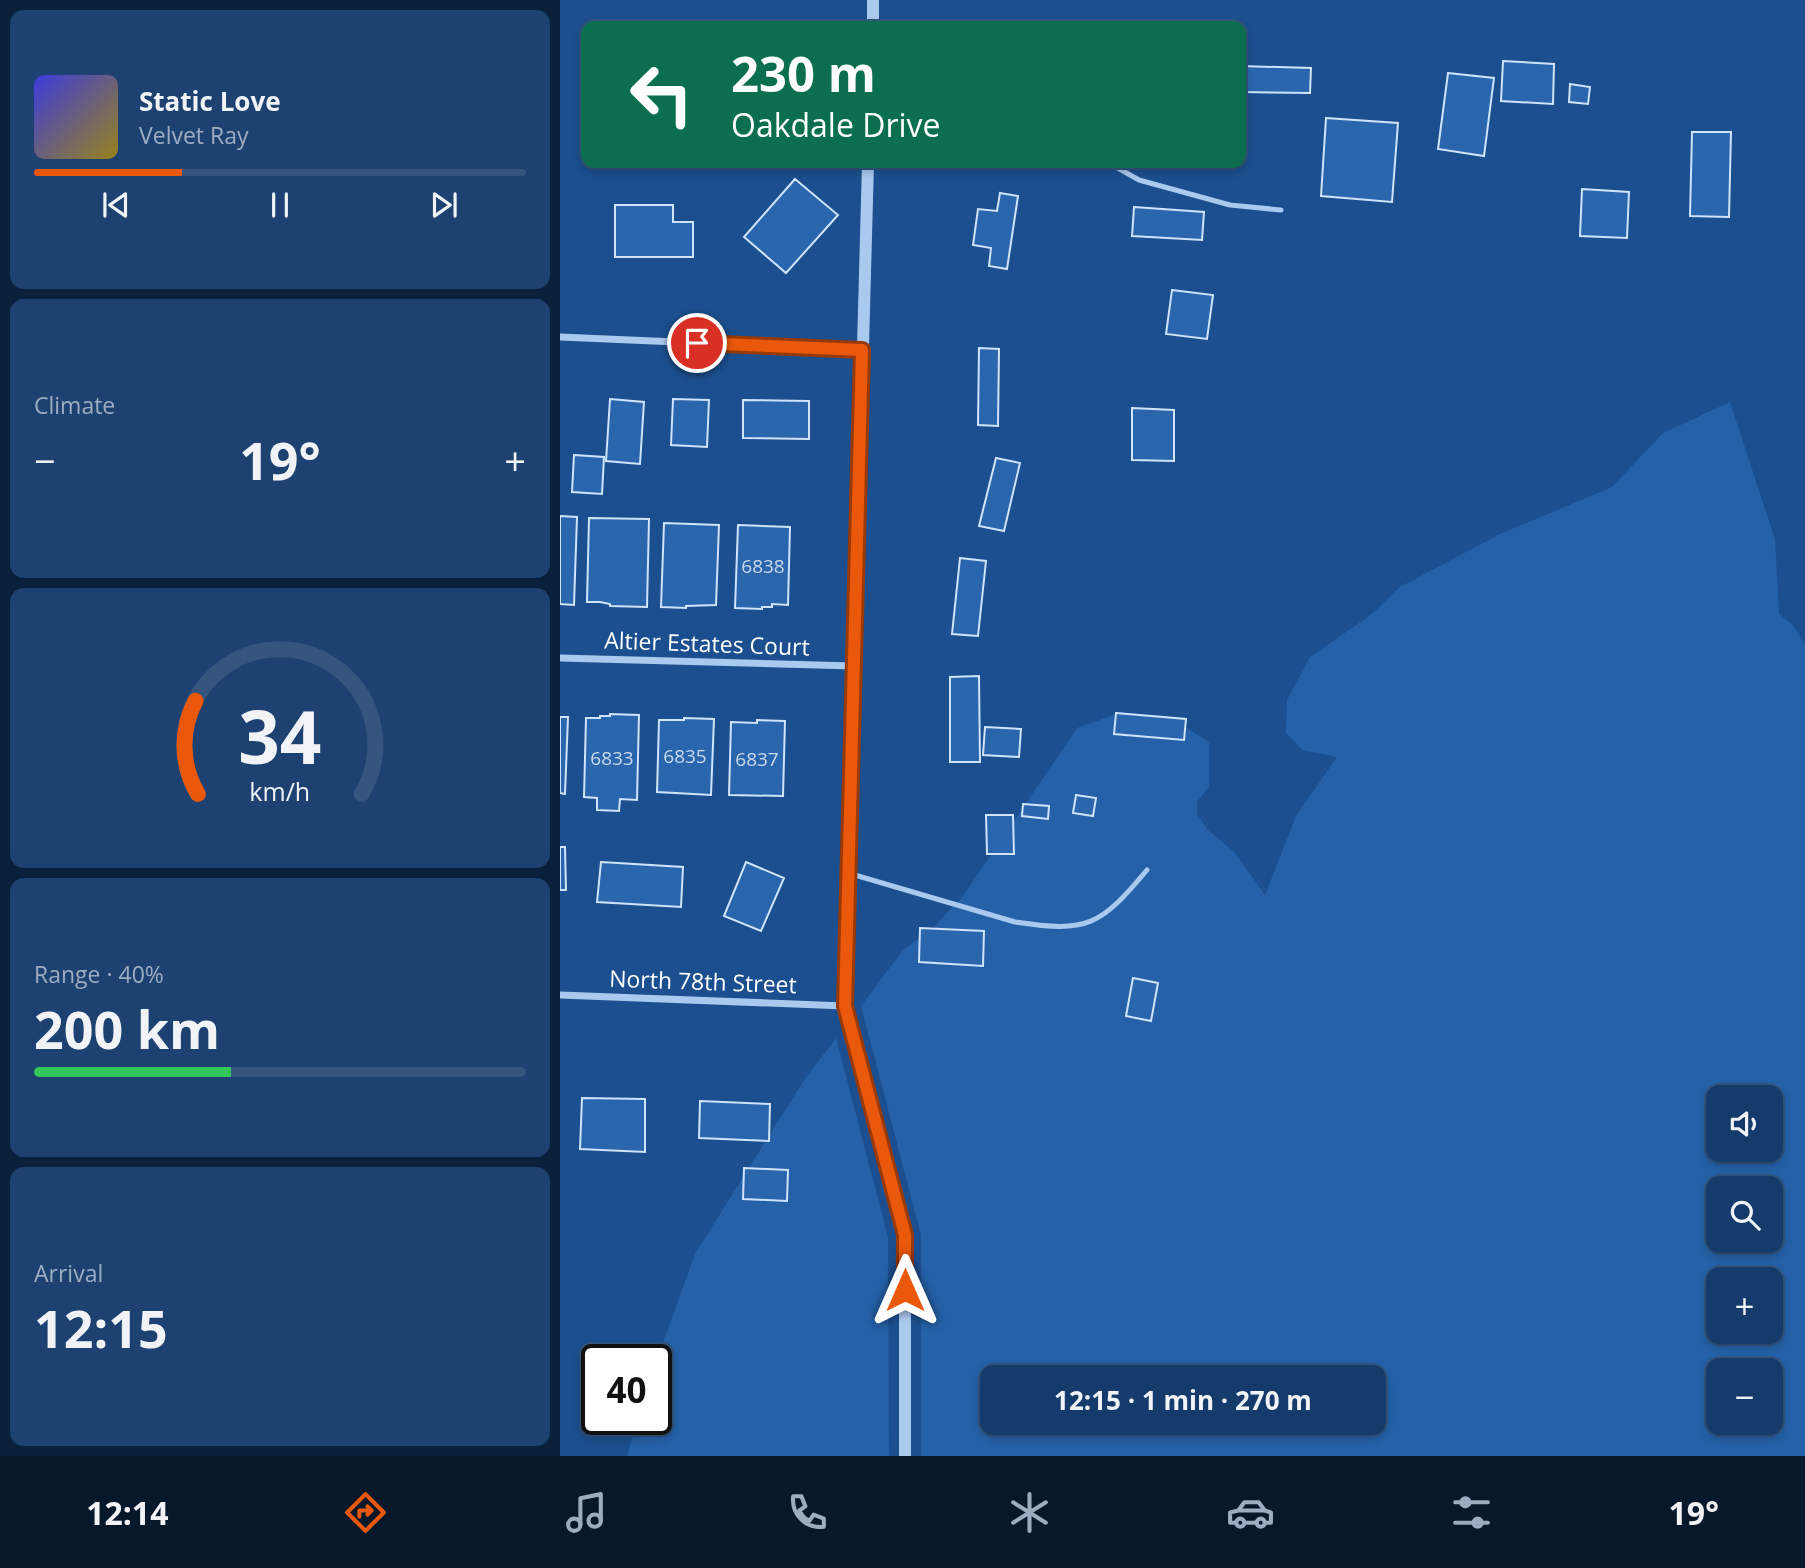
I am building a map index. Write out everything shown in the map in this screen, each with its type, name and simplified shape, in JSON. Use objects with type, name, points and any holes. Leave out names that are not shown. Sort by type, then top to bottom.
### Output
[{"type":"street","points":[[873,0],[873,21]]},
{"type":"street","points":[[868,168],[845,1006],[905,1235],[905,1456]]},
{"type":"street","points":[[560,337],[862,350]]},
{"type":"street","name":"Altier Estates Court","points":[[560,658],[854,666]]},
{"type":"street","name":"North 78th Street","points":[[560,995],[845,1006]]},
{"type":"lane","points":[[1118,168],[1139,180],[1230,205],[1282,210]]},
{"type":"lane","points":[[848,873],[1015,922],[1070,927],[1095,921],[1117,905],[1147,870]]},
{"type":"shaded area","points":[[1730,402],[1775,539],[1779,614],[1792,624],[1805,645],[1805,1456],[921,1456],[921,1235],[861,1006],[903,950],[935,926],[963,896],[1077,728],[1122,712],[1144,718],[1172,719],[1209,742],[1209,786],[1197,802],[1197,814],[1208,830],[1235,853],[1265,895],[1296,816],[1337,757],[1302,750],[1286,733],[1287,700],[1310,657],[1372,614],[1400,587],[1500,534],[1612,487],[1663,433]]},
{"type":"shaded area","points":[[836,1038],[888,1237],[889,1456],[627,1456],[633,1435],[672,1435],[672,1344],[662,1344],[695,1254],[804,1080]]},
{"type":"building","points":[[1503,61],[1554,64],[1553,104],[1501,101]]},
{"type":"building","points":[[1246,66],[1311,68],[1310,93],[1246,92]]},
{"type":"building","points":[[1448,73],[1494,78],[1484,156],[1438,149]]},
{"type":"building","points":[[1570,84],[1590,87],[1588,104],[1569,102]]},
{"type":"building","points":[[1326,118],[1398,123],[1392,202],[1321,196]]},
{"type":"building","points":[[1692,132],[1731,132],[1729,217],[1690,216]]},
{"type":"building","points":[[795,179],[838,215],[786,273],[744,237]]},
{"type":"building","points":[[1582,189],[1629,192],[1627,238],[1580,236]]},
{"type":"building","points":[[1000,193],[1018,196],[1007,269],[989,266],[991,248],[973,245],[978,209],[997,211]]},
{"type":"building","points":[[615,205],[673,205],[673,222],[693,222],[693,257],[615,257]]},
{"type":"building","points":[[1134,207],[1204,212],[1202,240],[1132,236]]},
{"type":"building","points":[[1172,290],[1213,295],[1207,339],[1166,334]]},
{"type":"building","points":[[979,348],[999,349],[998,426],[978,425]]},
{"type":"building","points":[[610,399],[644,402],[640,464],[606,461]]},
{"type":"building","points":[[673,399],[709,400],[707,447],[671,445]]},
{"type":"building","points":[[743,400],[809,401],[809,439],[743,438]]},
{"type":"building","points":[[1132,408],[1174,410],[1174,461],[1132,460]]},
{"type":"building","points":[[574,455],[604,457],[602,494],[572,492]]},
{"type":"building","points":[[996,458],[1020,463],[1004,531],[979,526]]},
{"type":"building","points":[[560,516],[577,517],[574,605],[560,604]]},
{"type":"building","points":[[589,518],[649,519],[647,607],[587,602]]},
{"type":"building","points":[[664,523],[719,525],[716,605],[661,607]]},
{"type":"building","points":[[738,525],[790,527],[788,605],[772,604],[772,607],[762,609],[735,608]]},
{"type":"building","points":[[960,558],[986,561],[978,636],[952,634]]},
{"type":"building","points":[[979,676],[980,762],[950,762],[950,677]]},
{"type":"building","points":[[1116,713],[1186,719],[1184,740],[1114,734]]},
{"type":"building","points":[[610,714],[639,715],[637,800],[620,799],[619,811],[597,810],[597,798],[584,797],[586,718],[600,718]]},
{"type":"building","points":[[560,717],[568,717],[565,794],[560,793]]},
{"type":"building","points":[[714,719],[711,795],[657,792],[659,720]]},
{"type":"building","points":[[757,720],[785,721],[783,796],[729,795],[731,722],[757,723]]},
{"type":"building","points":[[985,727],[1021,729],[1019,757],[983,755]]},
{"type":"building","points":[[1076,795],[1096,798],[1093,816],[1073,813]]},
{"type":"building","points":[[1023,804],[1049,806],[1048,819],[1022,816]]},
{"type":"building","points":[[986,815],[1013,815],[1014,854],[987,854]]},
{"type":"building","points":[[560,847],[565,847],[566,890],[560,890]]},
{"type":"building","points":[[601,862],[683,867],[681,907],[597,902]]},
{"type":"building","points":[[746,862],[784,878],[761,931],[724,916]]},
{"type":"building","points":[[920,928],[984,931],[983,966],[919,962]]},
{"type":"building","points":[[1133,978],[1158,983],[1151,1021],[1126,1016]]},
{"type":"building","points":[[582,1098],[645,1099],[645,1152],[580,1149]]},
{"type":"building","points":[[700,1101],[770,1104],[769,1141],[699,1138]]},
{"type":"building","points":[[744,1168],[788,1170],[787,1201],[743,1199]]},
{"type":"route","points":[[697,343],[862,350],[845,1006],[905,1235],[905,1290]]}]
